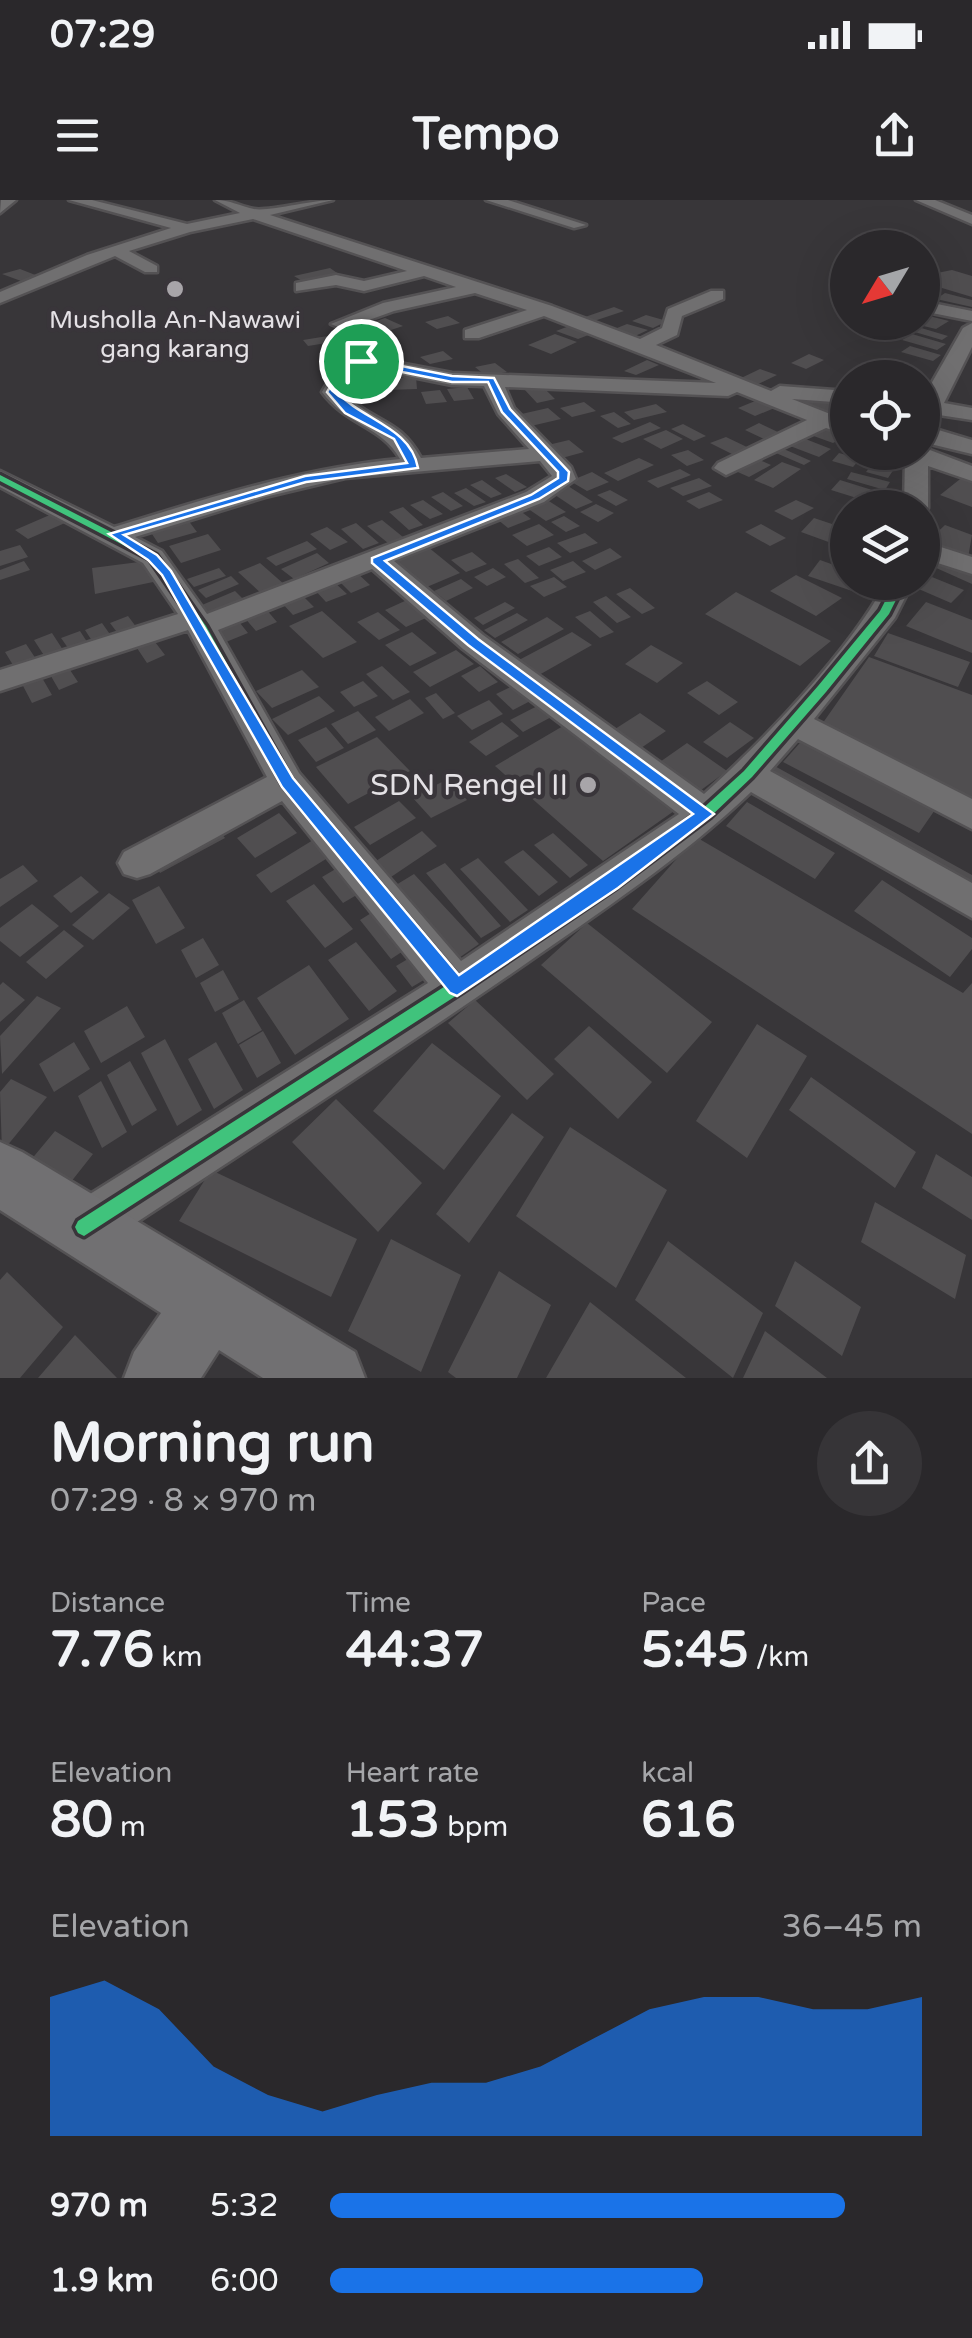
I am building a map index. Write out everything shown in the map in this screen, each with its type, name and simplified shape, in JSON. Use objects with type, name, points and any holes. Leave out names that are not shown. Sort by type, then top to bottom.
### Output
[{"type":"main road","points":[[0,1174],[329,1378]]},
{"type":"main road","points":[[160,1378],[207,1304]]},
{"type":"street","points":[[0,210],[9,200]]},
{"type":"street","points":[[222,200],[255,215],[546,310],[830,422]]},
{"type":"street","points":[[0,298],[93,258],[187,228],[326,200]]},
{"type":"street","points":[[493,200],[578,225]]},
{"type":"street","points":[[923,200],[972,220]]},
{"type":"street","points":[[89,203],[187,228]]},
{"type":"street","points":[[352,246],[382,238]]},
{"type":"street","points":[[65,250],[93,258]]},
{"type":"street","points":[[115,250],[151,269]]},
{"type":"street","points":[[302,286],[336,280],[364,286],[425,271]]},
{"type":"street","points":[[3,276],[28,286]]},
{"type":"street","points":[[414,465],[398,437],[338,402],[332,392],[378,337],[341,323],[476,288]]},
{"type":"street","points":[[640,346],[671,331],[670,318],[674,313],[717,295]]},
{"type":"street","points":[[472,334],[546,310]]},
{"type":"street","points":[[940,315],[970,330],[940,392]]},
{"type":"street","points":[[353,366],[491,382],[830,396]]},
{"type":"street","points":[[0,682],[198,622],[377,560],[555,487],[564,479],[563,472],[515,422],[491,382]]},
{"type":"street","points":[[940,424],[972,417]]},
{"type":"street","points":[[726,468],[825,420]]},
{"type":"street","points":[[940,434],[972,447]]},
{"type":"street","points":[[940,443],[972,474]]},
{"type":"street","points":[[114,534],[305,479],[546,454]]},
{"type":"street","points":[[0,478],[152,557],[198,622],[288,782],[457,987]]},
{"type":"street","points":[[940,555],[972,566]]},
{"type":"street","points":[[377,560],[473,642],[705,814]]},
{"type":"street","points":[[84,1227],[457,987],[612,883],[705,814],[748,774],[891,600]]},
{"type":"street","points":[[793,722],[972,815]]},
{"type":"street","points":[[748,774],[972,902]]},
{"type":"street","points":[[137,863],[288,782]]},
{"type":"building","points":[[330,268],[340,275],[304,282],[294,276]]},
{"type":"building","points":[[20,269],[38,276],[21,281],[2,274]]},
{"type":"building","points":[[952,270],[972,276],[972,297],[940,287],[940,272]]},
{"type":"building","points":[[945,293],[972,300],[972,307],[940,300]]},
{"type":"building","points":[[614,307],[624,311],[591,322],[582,318]]},
{"type":"building","points":[[646,315],[667,321],[653,328],[632,321]]},
{"type":"building","points":[[448,316],[460,323],[437,329],[425,322]]},
{"type":"building","points":[[385,318],[403,326],[382,333],[365,325]]},
{"type":"building","points":[[577,323],[599,331],[578,339],[556,331]]},
{"type":"building","points":[[627,324],[648,330],[633,337],[612,330]]},
{"type":"building","points":[[555,334],[577,342],[551,354],[528,345]]},
{"type":"building","points":[[334,335],[339,341],[308,346],[303,340]]},
{"type":"building","points":[[902,340],[946,344],[937,350]]},
{"type":"building","points":[[910,346],[941,355],[929,360],[901,352]]},
{"type":"building","points":[[443,351],[453,359],[430,364],[420,357]]},
{"type":"building","points":[[809,354],[824,360],[806,369],[791,363]]},
{"type":"building","points":[[647,360],[659,365],[636,375],[624,371]]},
{"type":"building","points":[[495,363],[507,372],[486,376],[475,367]]},
{"type":"building","points":[[760,369],[777,375],[756,385],[739,379]]},
{"type":"building","points":[[416,377],[417,389],[387,390],[386,379]]},
{"type":"building","points":[[542,386],[555,399],[537,403],[524,389]]},
{"type":"building","points":[[467,387],[474,399],[454,401],[447,389]]},
{"type":"building","points":[[440,390],[447,402],[426,404],[421,392]]},
{"type":"building","points":[[801,395],[830,403],[830,417],[789,401]]},
{"type":"building","points":[[760,399],[777,407],[755,416],[738,408]]},
{"type":"building","points":[[584,402],[596,411],[572,417],[560,408]]},
{"type":"building","points":[[656,404],[667,412],[634,420],[624,412]]},
{"type":"building","points":[[548,408],[561,419],[531,426],[517,415]]},
{"type":"building","points":[[614,412],[631,424],[618,428],[600,416]]},
{"type":"building","points":[[650,422],[661,428],[622,443],[612,438]]},
{"type":"building","points":[[759,423],[780,433],[766,440],[745,430]]},
{"type":"building","points":[[683,424],[706,436],[694,441],[671,429]]},
{"type":"building","points":[[825,424],[830,426],[830,442],[808,434]]},
{"type":"building","points":[[666,430],[683,439],[661,449],[643,439]]},
{"type":"building","points":[[726,437],[749,448],[734,455],[710,443]]},
{"type":"building","points":[[803,438],[830,450],[819,457],[790,446]]},
{"type":"building","points":[[569,440],[584,452],[562,458],[548,445]]},
{"type":"building","points":[[777,446],[811,461],[804,465],[769,450]]},
{"type":"building","points":[[688,450],[704,460],[687,466],[671,455]]},
{"type":"building","points":[[753,457],[771,465],[749,477],[731,469]]},
{"type":"building","points":[[639,458],[654,465],[618,481],[604,473]]},
{"type":"building","points":[[782,462],[801,469],[773,488],[754,480]]},
{"type":"building","points":[[680,469],[691,475],[658,488],[647,481]]},
{"type":"building","points":[[868,470],[893,470],[888,478]]},
{"type":"building","points":[[592,472],[609,482],[587,491],[570,481]]},
{"type":"building","points":[[851,472],[890,482],[885,490],[847,479]]},
{"type":"building","points":[[506,474],[527,487],[515,492],[495,478]]},
{"type":"building","points":[[964,476],[972,479],[972,507],[940,495]]},
{"type":"building","points":[[699,478],[712,486],[683,496],[670,488]]},
{"type":"building","points":[[482,480],[502,494],[491,498],[470,485]]},
{"type":"building","points":[[840,480],[872,490],[831,490]]},
{"type":"building","points":[[568,486],[593,502],[576,509],[552,493]]},
{"type":"building","points":[[466,488],[486,502],[474,506],[454,493]]},
{"type":"building","points":[[610,490],[628,500],[616,506],[597,495]]},
{"type":"building","points":[[443,492],[463,506],[451,511],[431,497]]},
{"type":"building","points":[[709,492],[723,500],[699,509],[686,501]]},
{"type":"building","points":[[541,496],[566,512],[546,521],[521,504]]},
{"type":"building","points":[[423,500],[443,514],[430,519],[410,505]]},
{"type":"building","points":[[796,500],[814,508],[792,520],[774,511]]},
{"type":"building","points":[[596,504],[614,513],[598,522],[580,512]]},
{"type":"building","points":[[403,507],[423,525],[409,530],[389,512]]},
{"type":"building","points":[[515,507],[531,519],[508,528],[492,515]]},
{"type":"building","points":[[52,514],[65,523],[28,539],[15,530]]},
{"type":"building","points":[[564,516],[580,526],[566,532],[551,522]]},
{"type":"building","points":[[814,518],[830,523],[830,543],[801,532]]},
{"type":"building","points":[[188,520],[197,532],[158,543],[150,531]]},
{"type":"building","points":[[382,520],[403,537],[388,543],[367,526]]},
{"type":"building","points":[[356,523],[379,543],[363,549],[341,529]]},
{"type":"building","points":[[539,524],[554,535],[527,546],[512,535]]},
{"type":"building","points":[[761,524],[786,538],[770,546],[745,532]]},
{"type":"building","points":[[945,525],[972,535],[968,558],[940,547],[940,530]]},
{"type":"building","points":[[327,527],[348,542],[330,550],[310,534]]},
{"type":"building","points":[[585,533],[598,543],[570,553],[557,543]]},
{"type":"building","points":[[208,534],[221,550],[181,563],[169,546]]},
{"type":"building","points":[[307,541],[317,549],[276,566],[266,558]]},
{"type":"building","points":[[20,545],[28,557],[0,566],[0,551]]},
{"type":"building","points":[[428,547],[460,573],[422,589],[391,563]]},
{"type":"building","points":[[549,547],[562,557],[539,566],[526,556]]},
{"type":"building","points":[[610,548],[622,557],[595,570],[582,561]]},
{"type":"building","points":[[472,552],[487,564],[466,572],[451,560]]},
{"type":"building","points":[[317,553],[329,563],[294,579],[281,569]]},
{"type":"building","points":[[947,557],[972,568],[972,584],[940,570],[940,562]]},
{"type":"building","points":[[518,559],[539,578],[525,583],[504,564]]},
{"type":"building","points":[[820,560],[830,564],[830,583],[808,576]]},
{"type":"building","points":[[24,561],[30,570],[0,580],[0,570]]},
{"type":"building","points":[[573,561],[586,572],[563,581],[550,570]]},
{"type":"building","points":[[139,562],[163,580],[95,594],[92,568]]},
{"type":"building","points":[[260,563],[285,585],[263,595],[238,572]]},
{"type":"building","points":[[219,568],[226,576],[194,587],[187,579]]},
{"type":"building","points":[[493,568],[506,577],[487,586],[474,577]]},
{"type":"building","points":[[356,572],[370,585],[351,593],[337,579]]},
{"type":"building","points":[[796,575],[830,592],[830,600],[839,600],[816,616],[770,591]]},
{"type":"building","points":[[231,576],[239,584],[206,598],[198,590]]},
{"type":"building","points":[[554,577],[567,587],[544,597],[530,586]]},
{"type":"building","points":[[461,579],[473,588],[446,601],[434,591]]},
{"type":"building","points":[[940,580],[964,590],[951,603],[940,598]]},
{"type":"building","points":[[333,581],[347,594],[326,602],[313,588]]},
{"type":"building","points":[[630,588],[655,608],[642,614],[616,594]]},
{"type":"building","points":[[235,591],[243,599],[209,613],[202,605]]},
{"type":"building","points":[[736,592],[831,641],[800,666],[705,614]]},
{"type":"building","points":[[300,593],[314,607],[293,615],[280,601]]},
{"type":"building","points":[[606,596],[631,617],[617,623],[593,602]]},
{"type":"building","points":[[407,600],[428,617],[406,627],[385,610]]},
{"type":"building","points":[[505,602],[515,608],[483,625],[474,618]]},
{"type":"building","points":[[926,602],[972,620],[972,653],[906,626]]},
{"type":"building","points":[[265,608],[277,622],[256,631],[243,616]]},
{"type":"building","points":[[322,611],[357,642],[323,658],[289,626]]},
{"type":"building","points":[[590,611],[614,632],[600,638],[575,617]]},
{"type":"building","points":[[378,612],[400,630],[379,640],[357,622]]},
{"type":"building","points":[[517,613],[528,620],[495,638],[484,630]]},
{"type":"building","points":[[128,616],[140,632],[122,639],[110,623]]},
{"type":"building","points":[[547,617],[564,629],[518,654],[501,642]]},
{"type":"building","points":[[236,618],[248,633],[226,642],[213,627]]},
{"type":"building","points":[[102,623],[114,640],[96,647],[85,630]]},
{"type":"building","points":[[80,631],[91,648],[73,655],[61,638]]},
{"type":"building","points":[[412,632],[437,653],[410,666],[385,645]]},
{"type":"building","points":[[572,632],[592,645],[539,675],[519,660]]},
{"type":"building","points":[[52,633],[63,650],[45,657],[34,640]]},
{"type":"building","points":[[888,633],[970,662],[958,687],[874,656]]},
{"type":"building","points":[[152,638],[165,655],[147,663],[135,645]]},
{"type":"building","points":[[26,644],[38,662],[16,670],[5,652]]},
{"type":"building","points":[[651,645],[683,663],[657,683],[625,664]]},
{"type":"building","points":[[456,650],[474,664],[430,687],[413,672]]},
{"type":"building","points":[[869,657],[972,695],[972,807],[820,727]]},
{"type":"building","points":[[66,664],[78,682],[59,690],[48,671]]},
{"type":"building","points":[[382,666],[410,692],[393,700],[366,674]]},
{"type":"building","points":[[480,666],[498,682],[479,692],[461,676]]},
{"type":"building","points":[[302,670],[319,687],[272,708],[256,691]]},
{"type":"building","points":[[41,676],[52,695],[32,703],[22,684]]},
{"type":"building","points":[[363,681],[378,696],[354,707],[340,692]]},
{"type":"building","points":[[707,681],[738,702],[719,715],[687,693]]},
{"type":"building","points":[[521,682],[538,697],[513,710],[496,694]]},
{"type":"building","points":[[436,693],[455,713],[443,719],[425,698]]},
{"type":"building","points":[[319,696],[335,711],[288,735],[272,719]]},
{"type":"building","points":[[410,699],[424,713],[389,731],[375,717]]},
{"type":"building","points":[[489,700],[503,714],[472,730],[457,716]]},
{"type":"building","points":[[545,702],[559,713],[523,732],[510,720]]},
{"type":"building","points":[[358,711],[376,730],[348,744],[331,724]]},
{"type":"building","points":[[640,713],[666,731],[641,748],[615,729]]},
{"type":"building","name":"SDN Rengel II","points":[[575,719],[684,804],[603,861],[495,766]]},
{"type":"building","points":[[502,722],[519,736],[486,756],[469,742]]},
{"type":"building","points":[[730,722],[754,738],[727,758],[703,742]]},
{"type":"building","points":[[326,727],[344,748],[316,762],[298,740]]},
{"type":"building","points":[[806,736],[939,804],[919,833],[783,762]]},
{"type":"building","points":[[377,737],[410,771],[348,804],[316,767]]},
{"type":"building","points":[[687,743],[727,771],[697,793],[657,764]]},
{"type":"building","points":[[771,764],[972,875],[972,916],[748,787]]},
{"type":"building","points":[[448,779],[467,800],[431,818],[412,797]]},
{"type":"building","points":[[399,801],[416,818],[370,845],[354,827]]},
{"type":"building","points":[[747,802],[835,853],[815,879],[726,826]]},
{"type":"building","points":[[279,813],[297,833],[255,858],[237,838]]},
{"type":"building","points":[[213,822],[225,838],[160,873],[149,855]]},
{"type":"building","points":[[422,831],[437,846],[391,877],[376,861]]},
{"type":"building","points":[[553,833],[588,865],[570,878],[534,845]]},
{"type":"building","points":[[318,837],[334,854],[271,893],[256,875]]},
{"type":"building","points":[[696,837],[963,993],[972,983],[972,1134],[632,909]]},
{"type":"building","points":[[523,850],[558,882],[539,896],[504,862]]},
{"type":"building","points":[[478,858],[528,910],[510,922],[460,869]]},
{"type":"building","points":[[351,860],[372,886],[343,903],[322,877]]},
{"type":"building","points":[[445,863],[501,926],[481,938],[426,873]]},
{"type":"building","points":[[23,865],[38,881],[0,907],[0,879]]},
{"type":"building","points":[[414,874],[479,944],[456,960],[391,888]]},
{"type":"building","points":[[81,876],[99,892],[71,913],[53,896]]},
{"type":"building","points":[[882,880],[972,938],[972,949],[950,977],[854,911]]},
{"type":"building","points":[[314,884],[353,929],[325,948],[286,901]]},
{"type":"building","points":[[159,886],[185,928],[156,944],[132,900]]},
{"type":"building","points":[[109,893],[130,908],[93,940],[72,925]]},
{"type":"building","points":[[32,904],[59,926],[20,957],[0,941],[0,928]]},
{"type":"building","points":[[384,905],[417,942],[391,959],[360,920]]},
{"type":"building","points":[[587,923],[712,1022],[667,1073],[541,965]]},
{"type":"building","points":[[64,930],[84,946],[46,979],[26,962]]},
{"type":"building","points":[[203,938],[219,965],[196,978],[181,950]]},
{"type":"building","points":[[356,942],[397,991],[369,1011],[328,960]]},
{"type":"building","points":[[423,950],[439,971],[412,987],[396,966]]},
{"type":"building","points":[[309,965],[349,1019],[295,1055],[257,998]]},
{"type":"building","points":[[223,970],[239,999],[215,1012],[200,983]]},
{"type":"building","points":[[3,982],[25,1000],[0,1022],[0,985]]},
{"type":"building","points":[[37,996],[61,1008],[2,1074],[0,1036]]},
{"type":"building","points":[[244,1000],[262,1030],[238,1044],[222,1013]]},
{"type":"building","points":[[475,1000],[554,1074],[527,1100],[448,1023]]},
{"type":"building","points":[[127,1006],[145,1037],[101,1063],[84,1031]]},
{"type":"building","points":[[757,1024],[807,1056],[747,1158],[696,1121]]},
{"type":"building","points":[[589,1026],[652,1082],[618,1119],[554,1059]]},
{"type":"building","points":[[263,1031],[281,1063],[257,1078],[239,1045]]},
{"type":"building","points":[[165,1039],[202,1110],[177,1126],[141,1053]]},
{"type":"building","points":[[74,1042],[90,1069],[54,1092],[39,1064]]},
{"type":"building","points":[[216,1042],[243,1090],[214,1109],[188,1059]]},
{"type":"building","points":[[432,1043],[501,1096],[444,1170],[373,1111]]},
{"type":"building","points":[[130,1061],[157,1110],[132,1126],[107,1075]]},
{"type":"building","points":[[811,1077],[916,1152],[895,1188],[789,1110]]},
{"type":"building","points":[[11,1079],[47,1097],[2,1152],[0,1092]]},
{"type":"building","points":[[101,1081],[127,1132],[102,1148],[78,1096]]},
{"type":"building","points":[[336,1099],[422,1183],[378,1232],[292,1142]]},
{"type":"building","points":[[512,1113],[544,1137],[469,1243],[436,1214]]},
{"type":"building","points":[[570,1127],[667,1190],[616,1288],[516,1216]]},
{"type":"building","points":[[55,1131],[93,1154],[63,1192],[25,1167]]},
{"type":"building","points":[[936,1154],[972,1177],[972,1220],[922,1188]]},
{"type":"building","points":[[211,1170],[357,1239],[331,1297],[179,1221]]},
{"type":"building","points":[[875,1202],[966,1255],[955,1299],[861,1242]]},
{"type":"building","points":[[391,1239],[461,1275],[421,1372],[348,1331]]},
{"type":"building","points":[[668,1241],[763,1313],[733,1378],[635,1300]]},
{"type":"building","points":[[795,1261],[861,1307],[842,1356],[775,1306]]},
{"type":"building","points":[[499,1271],[551,1305],[517,1378],[456,1378],[448,1372]]},
{"type":"building","points":[[7,1272],[63,1327],[20,1378],[0,1378],[0,1280]]},
{"type":"building","points":[[590,1302],[686,1378],[546,1378]]},
{"type":"building","points":[[765,1331],[827,1378],[743,1378]]},
{"type":"building","points":[[75,1335],[117,1378],[38,1378]]},
{"type":"cycle path","points":[[0,478],[153,557],[201,626],[287,782],[457,987]]},
{"type":"cycle path","points":[[84,1227],[457,987],[612,883],[705,814],[748,774],[822,689],[891,600]]},
{"type":"place","name":"Musholla An-Nawawi gang karang","points":[[175,289]]},
{"type":"place","name":"SDN Rengel II","points":[[588,785]]},
{"type":"route","points":[[361,361],[452,379],[491,380],[505,410],[563,472],[564,479],[535,497],[377,560],[473,642],[705,814],[612,883],[457,987],[288,782],[201,626],[167,574],[152,557],[114,534],[305,479],[414,465],[398,437],[349,411],[332,392],[343,372],[361,361]]}]
